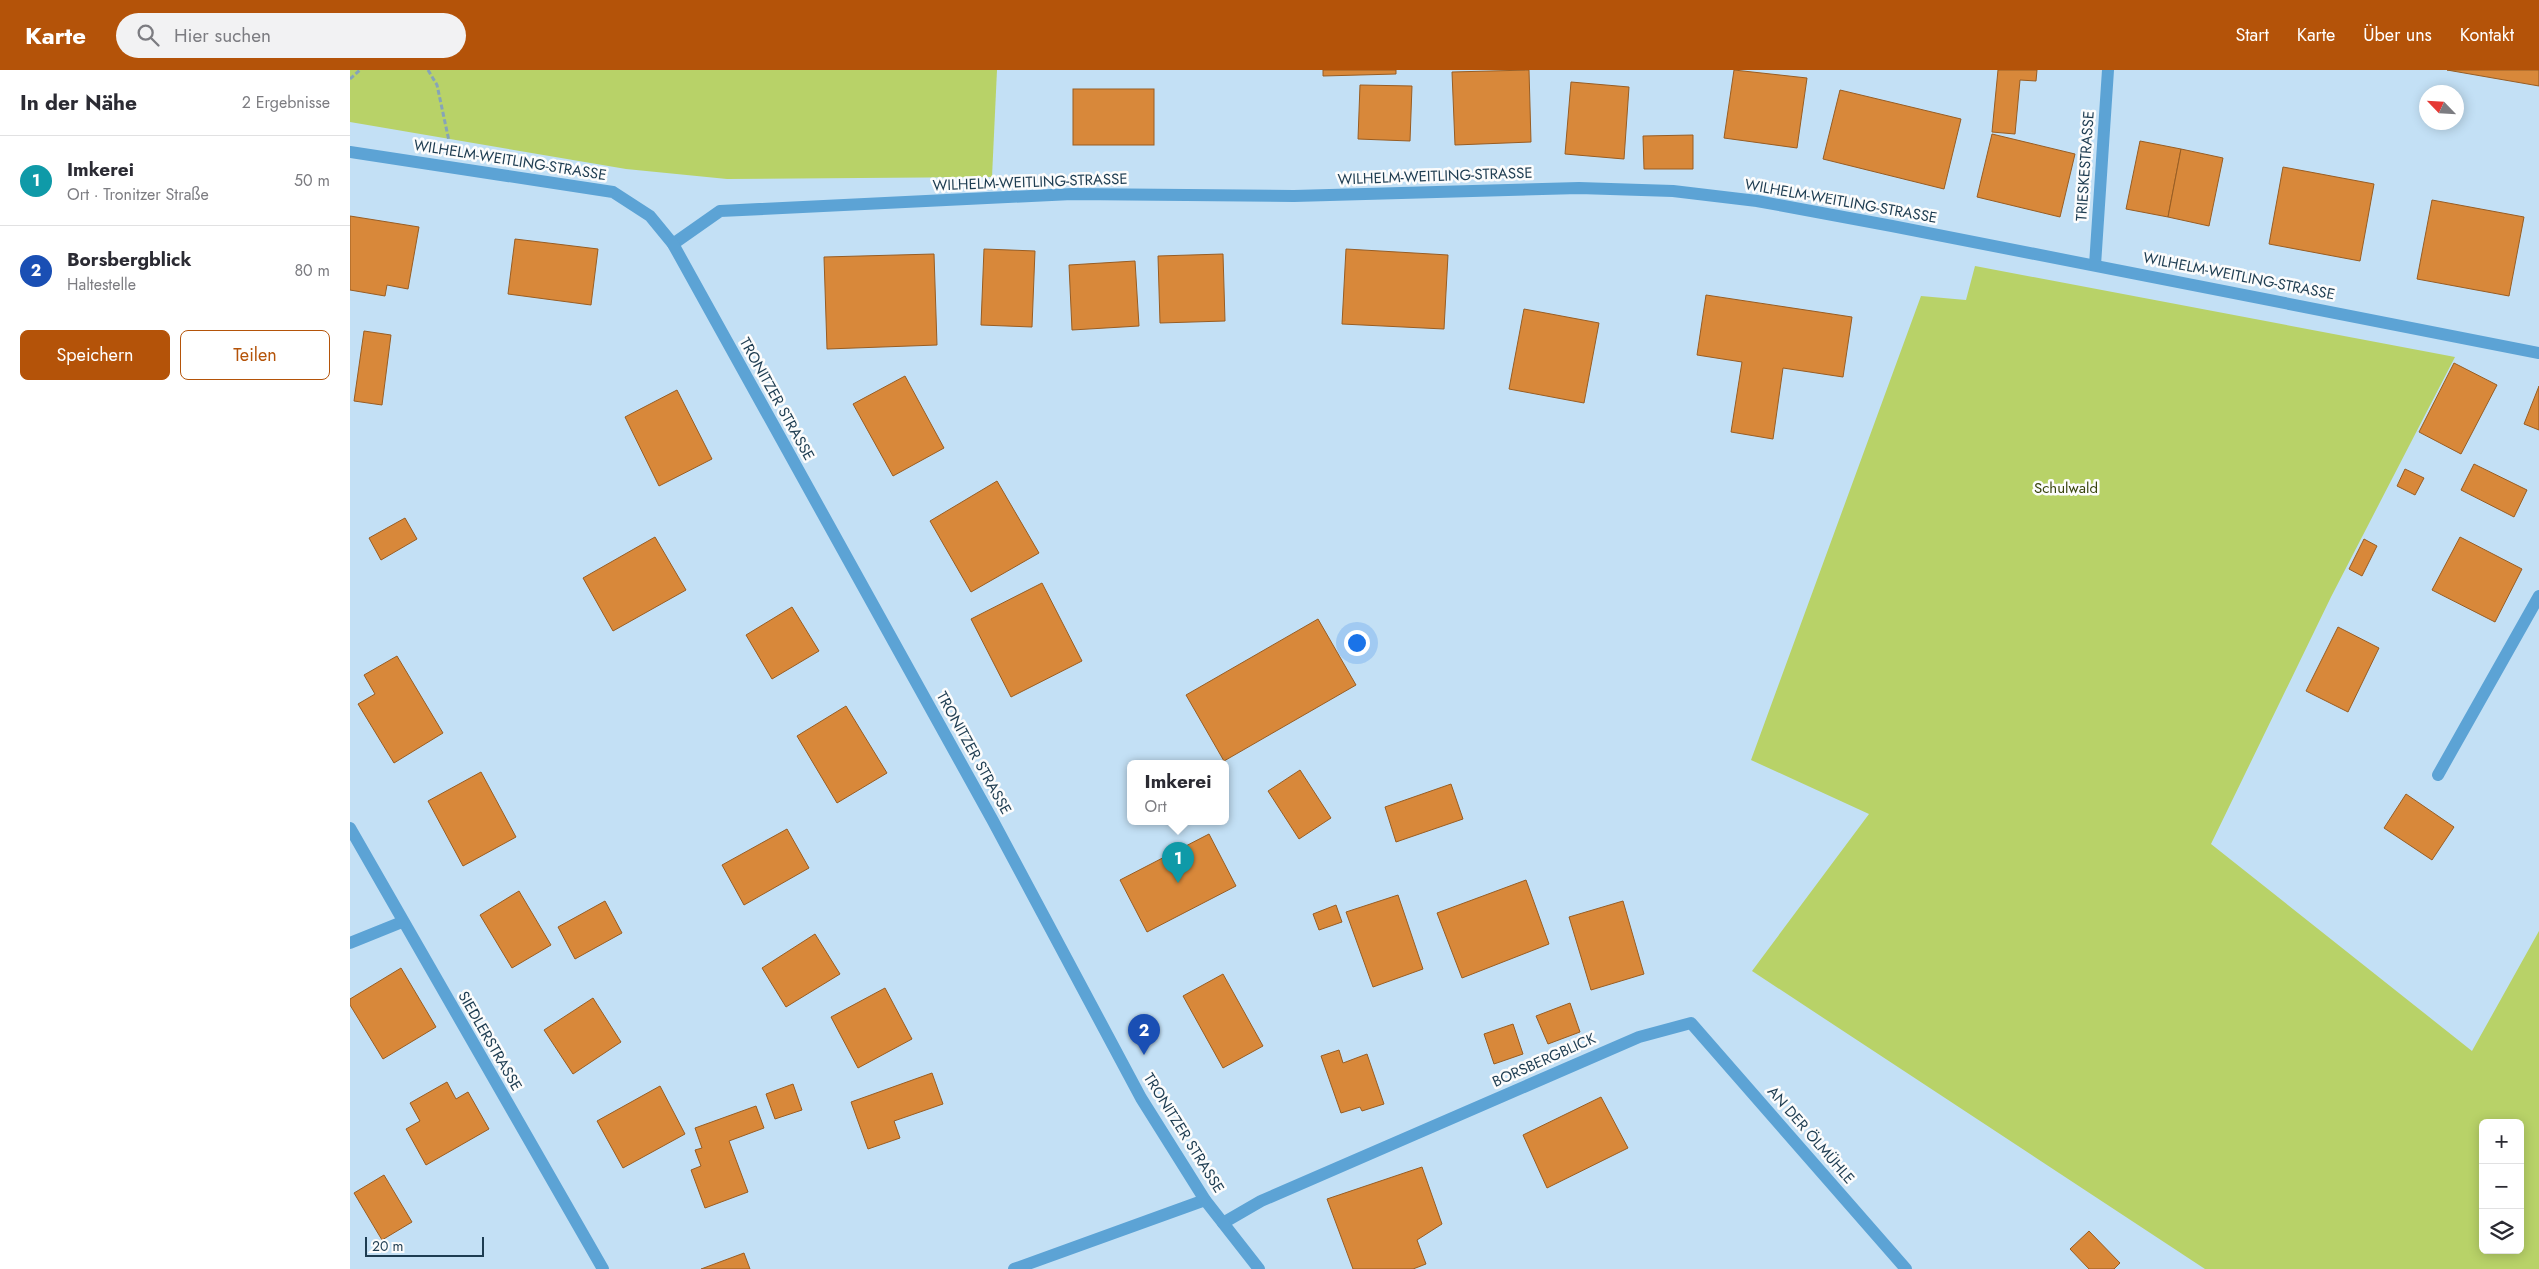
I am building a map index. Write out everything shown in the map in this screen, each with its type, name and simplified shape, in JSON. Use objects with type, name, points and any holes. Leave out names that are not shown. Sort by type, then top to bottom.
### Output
[{"type":"street","name":"TRIESKESTRASSE","points":[[2095,265],[2108,70]]},
{"type":"street","name":"WILHELM-WEITLING-STRASSE","points":[[350,152],[613,192],[650,216],[673,244],[720,211],[1072,194],[1294,196],[1579,188],[1674,191],[1757,201],[2095,265],[2539,353]]},
{"type":"street","name":"TRONITZER STRASSE","points":[[673,244],[993,821],[1141,1098],[1205,1200],[1259,1269]]},
{"type":"street","points":[[2438,775],[2539,596]]},
{"type":"street","name":"SIEDLERSTRASSE","points":[[350,828],[402,922],[603,1269]]},
{"type":"street","points":[[350,943],[402,922]]},
{"type":"street","name":"BORSBERGBLICK","points":[[1224,1223],[1261,1201],[1639,1036],[1690,1022]]},
{"type":"street","name":"AN DER ÖLMÜHLE","points":[[1690,1022],[1906,1269]]},
{"type":"street","points":[[1014,1269],[1205,1200]]},
{"type":"path","points":[[350,79],[360,70]]},
{"type":"path","points":[[428,70],[437,85],[455,168]]},
{"type":"green space","points":[[350,70],[997,70],[992,177],[727,179],[626,169],[350,122]]},
{"type":"green space","name":"Schulwald","points":[[1975,266],[2455,357],[2331,597],[2211,844],[2472,1051],[2539,931],[2539,1269],[2205,1269],[1752,971],[1869,814],[1751,760],[1921,296],[1966,300]]},
{"type":"building","points":[[1323,70],[1396,70],[1396,74],[1323,76]]},
{"type":"building","points":[[1529,70],[1531,142],[1455,145],[1452,72]]},
{"type":"building","points":[[1734,70],[1807,78],[1797,148],[1724,138]]},
{"type":"building","points":[[1998,70],[2037,70],[2036,81],[2020,80],[2015,134],[1992,132]]},
{"type":"building","points":[[2447,70],[2539,70],[2539,86]]},
{"type":"building","points":[[1571,82],[1629,87],[1624,159],[1565,154]]},
{"type":"building","points":[[1360,85],[1412,86],[1410,141],[1358,139]]},
{"type":"building","points":[[1073,89],[1154,89],[1154,145],[1073,145]]},
{"type":"building","points":[[1840,90],[1961,119],[1944,189],[1823,159]]},
{"type":"building","points":[[1992,134],[2075,154],[2060,217],[1977,197]]},
{"type":"building","points":[[1693,135],[1693,169],[1644,169],[1643,136]]},
{"type":"building","points":[[2140,141],[2181,149],[2168,217],[2126,209]]},
{"type":"building","points":[[2181,149],[2223,158],[2209,226],[2168,217]]},
{"type":"building","points":[[2283,167],[2374,184],[2360,261],[2269,244]]},
{"type":"building","points":[[2432,200],[2524,217],[2509,296],[2417,279]]},
{"type":"building","points":[[350,216],[419,227],[408,289],[387,285],[385,296],[350,290]]},
{"type":"building","points":[[515,239],[598,249],[591,305],[508,294]]},
{"type":"building","points":[[984,249],[1035,251],[1032,327],[981,325]]},
{"type":"building","points":[[1346,249],[1448,255],[1444,329],[1342,324]]},
{"type":"building","points":[[934,254],[937,345],[827,349],[824,257]]},
{"type":"building","points":[[1223,254],[1225,321],[1160,323],[1158,256]]},
{"type":"building","points":[[1135,261],[1139,326],[1072,330],[1069,265]]},
{"type":"building","points":[[1706,295],[1852,317],[1843,377],[1783,368],[1773,439],[1731,432],[1742,362],[1697,355]]},
{"type":"building","points":[[1524,309],[1599,323],[1584,403],[1509,389]]},
{"type":"building","points":[[364,331],[391,335],[382,405],[354,401]]},
{"type":"building","points":[[2454,363],[2497,385],[2461,454],[2419,432]]},
{"type":"building","points":[[905,376],[944,448],[893,476],[853,404]]},
{"type":"building","points":[[2539,386],[2539,430],[2524,424]]},
{"type":"building","points":[[677,390],[712,459],[659,486],[625,417]]},
{"type":"building","points":[[2474,464],[2527,490],[2514,517],[2461,490]]},
{"type":"building","points":[[2405,469],[2424,478],[2415,495],[2397,486]]},
{"type":"building","points":[[997,481],[1039,553],[971,592],[930,521]]},
{"type":"building","points":[[405,518],[417,539],[381,560],[369,538]]},
{"type":"building","points":[[655,537],[686,590],[613,631],[583,578]]},
{"type":"building","points":[[2460,537],[2522,569],[2495,622],[2432,590]]},
{"type":"building","points":[[2364,539],[2377,546],[2362,576],[2349,569]]},
{"type":"building","points":[[1042,583],[1082,661],[1011,697],[971,619]]},
{"type":"building","points":[[792,607],[819,651],[772,679],[746,635]]},
{"type":"building","points":[[1318,619],[1356,685],[1226,760],[1223,760],[1186,695]]},
{"type":"building","points":[[2338,627],[2379,648],[2348,712],[2306,691]]},
{"type":"building","points":[[397,656],[443,733],[394,763],[358,704],[375,694],[364,675]]},
{"type":"building","points":[[846,706],[887,773],[837,803],[797,736]]},
{"type":"building","points":[[1300,770],[1331,818],[1299,839],[1268,791]]},
{"type":"building","points":[[481,772],[516,837],[463,866],[428,801]]},
{"type":"building","points":[[1451,784],[1463,819],[1396,842],[1385,807]]},
{"type":"building","points":[[2406,794],[2454,827],[2432,860],[2384,828]]},
{"type":"building","points":[[787,829],[809,868],[744,905],[722,865]]},
{"type":"building","points":[[1209,834],[1236,886],[1147,932],[1120,880]]},
{"type":"building","points":[[1526,880],[1549,944],[1462,978],[1437,913]]},
{"type":"building","points":[[519,891],[551,945],[512,968],[480,915]]},
{"type":"building","points":[[1398,895],[1423,969],[1373,987],[1346,912]]},
{"type":"building","points":[[605,901],[622,933],[575,959],[558,927]]},
{"type":"building","points":[[1623,901],[1644,974],[1591,990],[1569,917]]},
{"type":"building","points":[[1336,905],[1342,922],[1319,930],[1313,914]]},
{"type":"building","points":[[815,934],[840,974],[786,1007],[762,968]]},
{"type":"building","points":[[401,968],[436,1027],[383,1059],[350,1005],[350,999]]},
{"type":"building","points":[[1223,974],[1263,1046],[1223,1068],[1183,996]]},
{"type":"building","points":[[885,988],[912,1039],[858,1068],[831,1017]]},
{"type":"building","points":[[593,998],[621,1042],[573,1074],[544,1030]]},
{"type":"building","points":[[1570,1003],[1580,1032],[1548,1044],[1536,1016]]},
{"type":"building","points":[[1513,1024],[1523,1054],[1494,1064],[1484,1034]]},
{"type":"building","points":[[1339,1050],[1343,1063],[1367,1054],[1384,1104],[1362,1111],[1360,1107],[1341,1113],[1321,1056]]},
{"type":"building","points":[[932,1073],[943,1104],[894,1121],[900,1138],[868,1149],[851,1102]]},
{"type":"building","points":[[447,1082],[456,1099],[468,1092],[489,1129],[426,1165],[406,1129],[420,1121],[410,1103]]},
{"type":"building","points":[[793,1084],[802,1110],[775,1119],[766,1094]]},
{"type":"building","points":[[660,1086],[685,1134],[623,1168],[597,1121]]},
{"type":"building","points":[[1601,1097],[1628,1148],[1547,1188],[1523,1135]]},
{"type":"building","points":[[756,1106],[764,1128],[729,1141],[748,1192],[705,1208],[691,1170],[701,1166],[695,1150],[702,1148],[695,1128]]},
{"type":"building","points":[[1422,1167],[1442,1224],[1417,1240],[1426,1264],[1413,1269],[1353,1269],[1327,1199]]},
{"type":"building","points":[[384,1175],[412,1222],[382,1240],[354,1193]]},
{"type":"building","points":[[2089,1231],[2120,1263],[2114,1269],[2089,1269],[2070,1249]]},
{"type":"building","points":[[744,1253],[750,1269],[701,1269]]},
{"type":"place","name":"Imkerei","points":[[1178,883]]},
{"type":"place","name":"Borsbergblick","points":[[1144,1055]]}]
